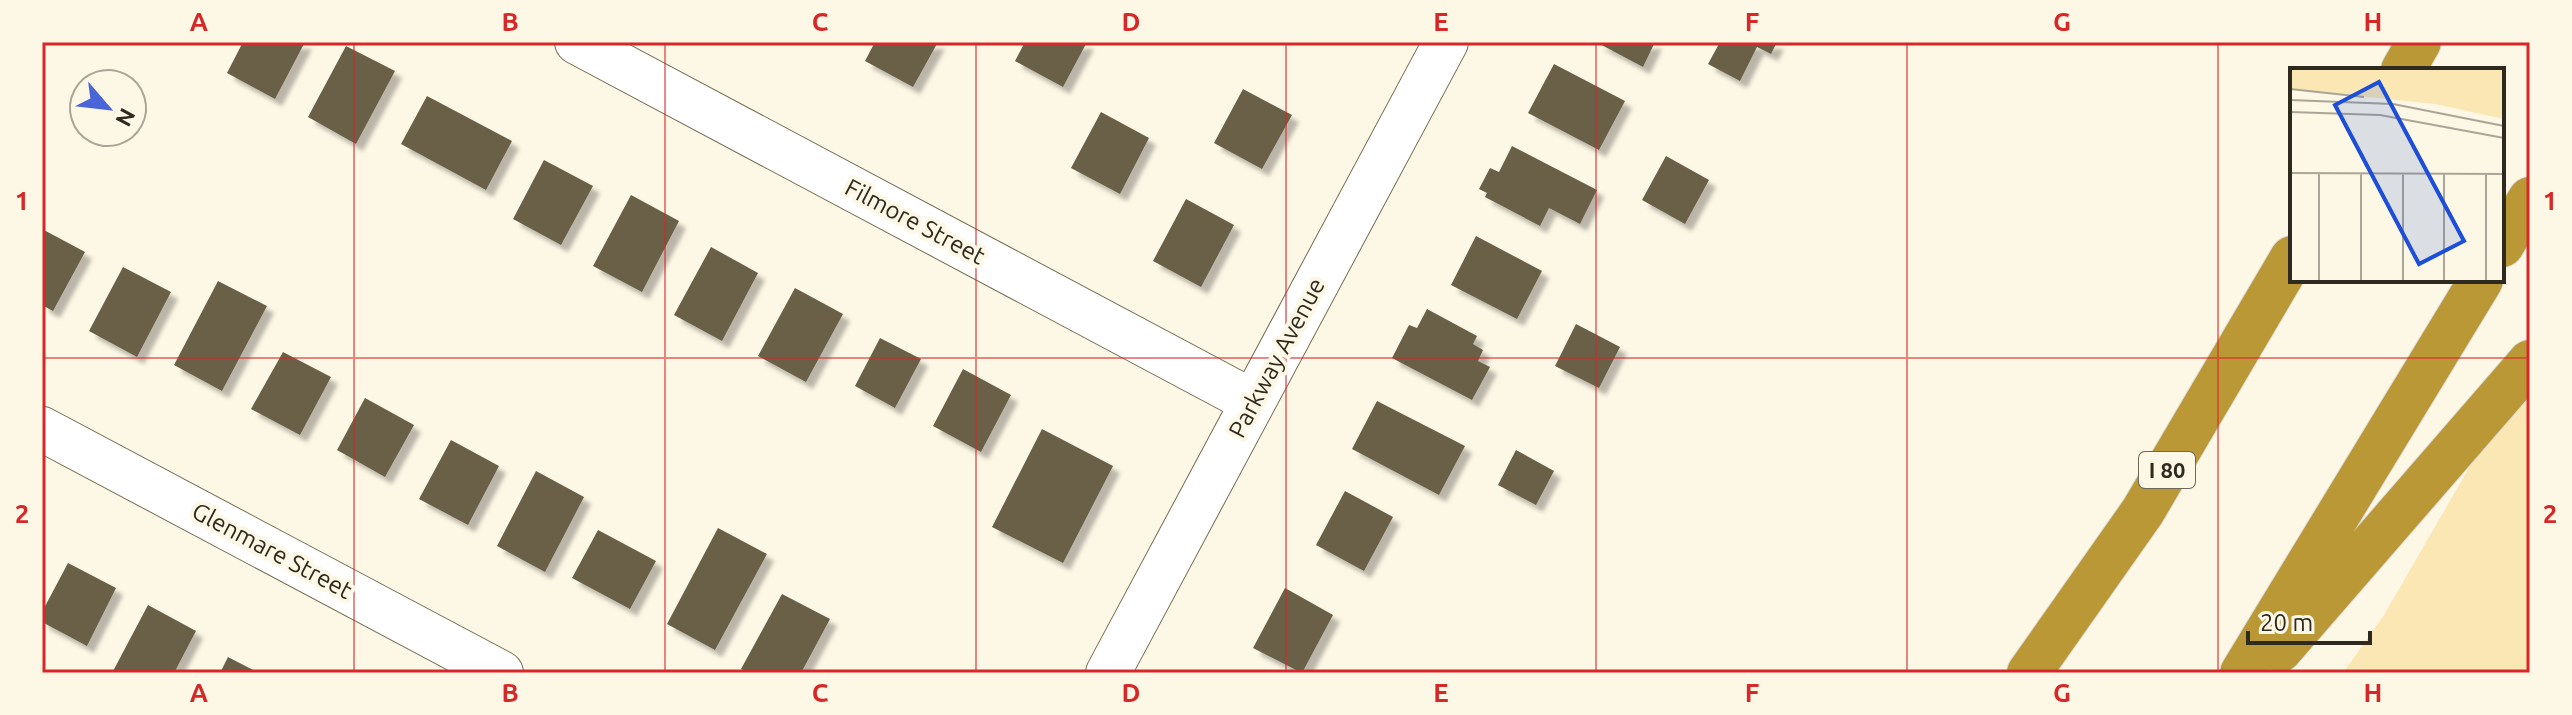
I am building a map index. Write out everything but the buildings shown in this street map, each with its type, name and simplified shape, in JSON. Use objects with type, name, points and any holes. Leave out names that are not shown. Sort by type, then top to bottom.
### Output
[{"type":"highway","points":[[2404,68],[2419,42]]},
{"type":"highway","points":[[2504,242],[2530,199]]},
{"type":"highway","name":"I 80","points":[[2029,673],[2143,511],[2290,261]]},
{"type":"highway","points":[[2242,673],[2480,282]]},
{"type":"highway","points":[[2260,673],[2530,362]]},
{"type":"street","name":"Filmore Street","points":[[577,42],[1253,402]]},
{"type":"street","name":"Parkway Avenue","points":[[1108,673],[1446,42]]},
{"type":"street","name":"Glenmare Street","points":[[42,429],[501,673]]},
{"type":"shaded area","points":[[2530,362],[2530,673],[2343,673],[2384,615]]}]
